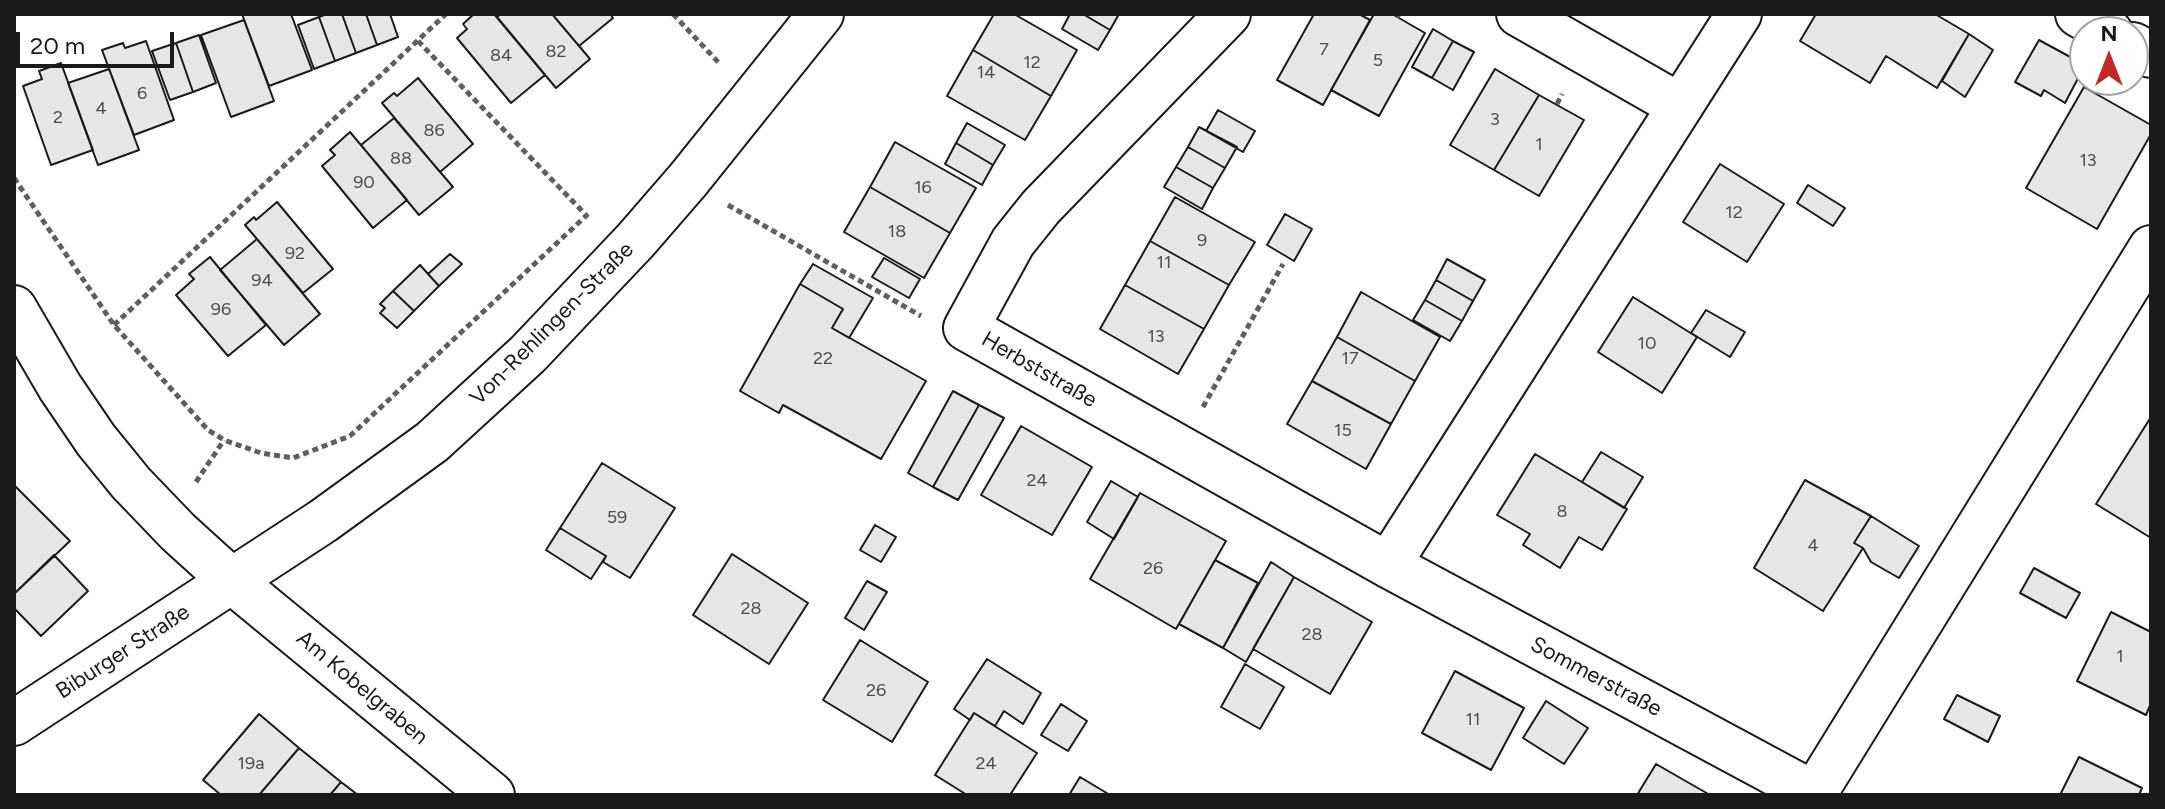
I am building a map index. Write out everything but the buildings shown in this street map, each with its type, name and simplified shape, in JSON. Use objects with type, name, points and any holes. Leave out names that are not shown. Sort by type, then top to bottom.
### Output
[{"type":"street","name":"Von-Rehlingen-Straße","points":[[232,581],[323,521],[432,442],[528,354],[688,180],[821,14]]},
{"type":"street","name":"Herbststraße","points":[[1228,14],[1041,207],[1013,242],[966,328],[1388,565]]},
{"type":"street","points":[[1519,14],[1680,106]]},
{"type":"street","points":[[1388,565],[1739,14]]},
{"type":"street","name":"Sommerstraße","points":[[1388,565],[1813,795],[2151,248]]},
{"type":"street","name":"Am Kobelgraben","points":[[14,308],[60,387],[104,451],[178,532],[232,581],[492,795]]},
{"type":"street","name":"Biburger Straße","points":[[14,723],[232,581]]},
{"type":"path","points":[[114,325],[446,14]]},
{"type":"path","points":[[673,14],[729,73]]},
{"type":"path","points":[[418,41],[586,215]]},
{"type":"path","points":[[14,178],[114,325],[208,430],[224,440],[261,453],[293,458],[350,436],[597,206]]},
{"type":"path","points":[[761,224],[945,330],[966,328]]},
{"type":"path","points":[[1179,450],[1283,264]]}]
